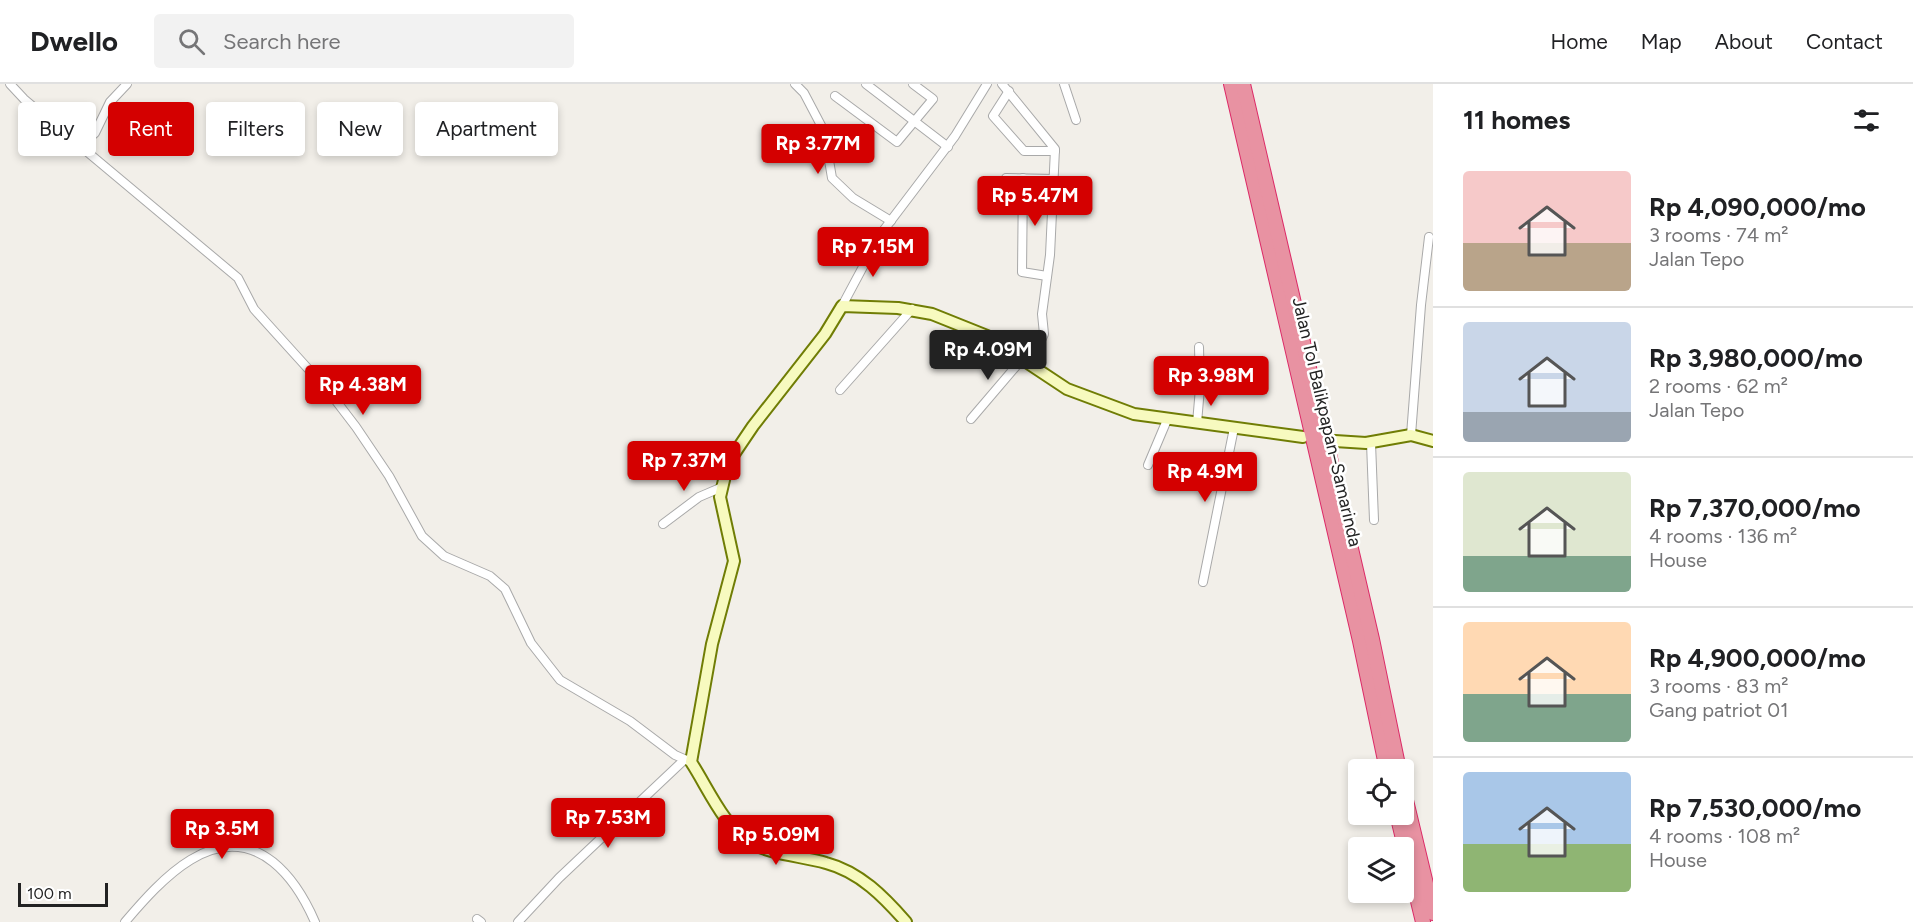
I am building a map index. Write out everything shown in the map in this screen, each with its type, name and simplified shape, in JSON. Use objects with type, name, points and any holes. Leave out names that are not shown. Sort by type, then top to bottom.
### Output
[{"type":"highway","name":"Jalan Tol Balikpapan–Samarinda","points":[[1231,84],[1344,571],[1385,759]]},
{"type":"highway","name":"Jalan Tol Balikpapan–Samarinda","points":[[1243,84],[1369,627],[1397,759]]},
{"type":"highway","points":[[1400,825],[1423,922]]},
{"type":"highway","points":[[1412,825],[1433,913]]},
{"type":"street","points":[[10,84],[28,102]]},
{"type":"street","points":[[96,131],[110,102],[127,84]]},
{"type":"street","points":[[795,84],[804,93],[824,131],[832,178],[853,198],[890,222]]},
{"type":"street","points":[[866,84],[948,147]]},
{"type":"street","points":[[835,96],[895,142],[899,141],[933,99],[913,84]]},
{"type":"street","points":[[518,922],[559,878],[688,761],[712,644],[734,561],[720,488],[728,463],[737,447],[825,334],[880,236],[948,147],[987,84]]},
{"type":"street","points":[[971,419],[1026,361],[1044,334],[1042,314],[1047,276],[1055,152],[1053,145],[1002,84]]},
{"type":"street","points":[[1064,84],[1077,120]]},
{"type":"street","points":[[1009,91],[993,116],[1024,151],[1055,152]]},
{"type":"street","points":[[93,156],[238,278],[254,309],[330,393],[356,427],[389,476],[422,536],[444,556],[490,576],[505,589],[531,643],[560,680],[630,721],[688,761],[726,816],[746,839],[768,849],[847,870],[874,890],[906,922]]},
{"type":"street","points":[[1006,178],[1054,179]]},
{"type":"street","points":[[1023,178],[1022,272],[1047,276]]},
{"type":"street","points":[[1411,435],[1418,338],[1429,237]]},
{"type":"street","points":[[842,306],[912,309],[932,314],[983,334],[1079,394],[1134,414],[1303,437]]},
{"type":"street","points":[[840,390],[912,309]]},
{"type":"street","points":[[1197,423],[1200,388],[1199,348]]},
{"type":"street","points":[[1148,465],[1167,420]]},
{"type":"street","points":[[1203,582],[1233,428]]},
{"type":"street","points":[[1335,441],[1371,443],[1411,435],[1433,441]]},
{"type":"street","points":[[1371,443],[1374,520]]},
{"type":"street","points":[[663,524],[699,497],[720,488]]},
{"type":"street","points":[[124,922],[165,879],[187,862],[202,854],[230,846],[244,847],[265,856],[287,874],[297,887],[315,922]]}]
